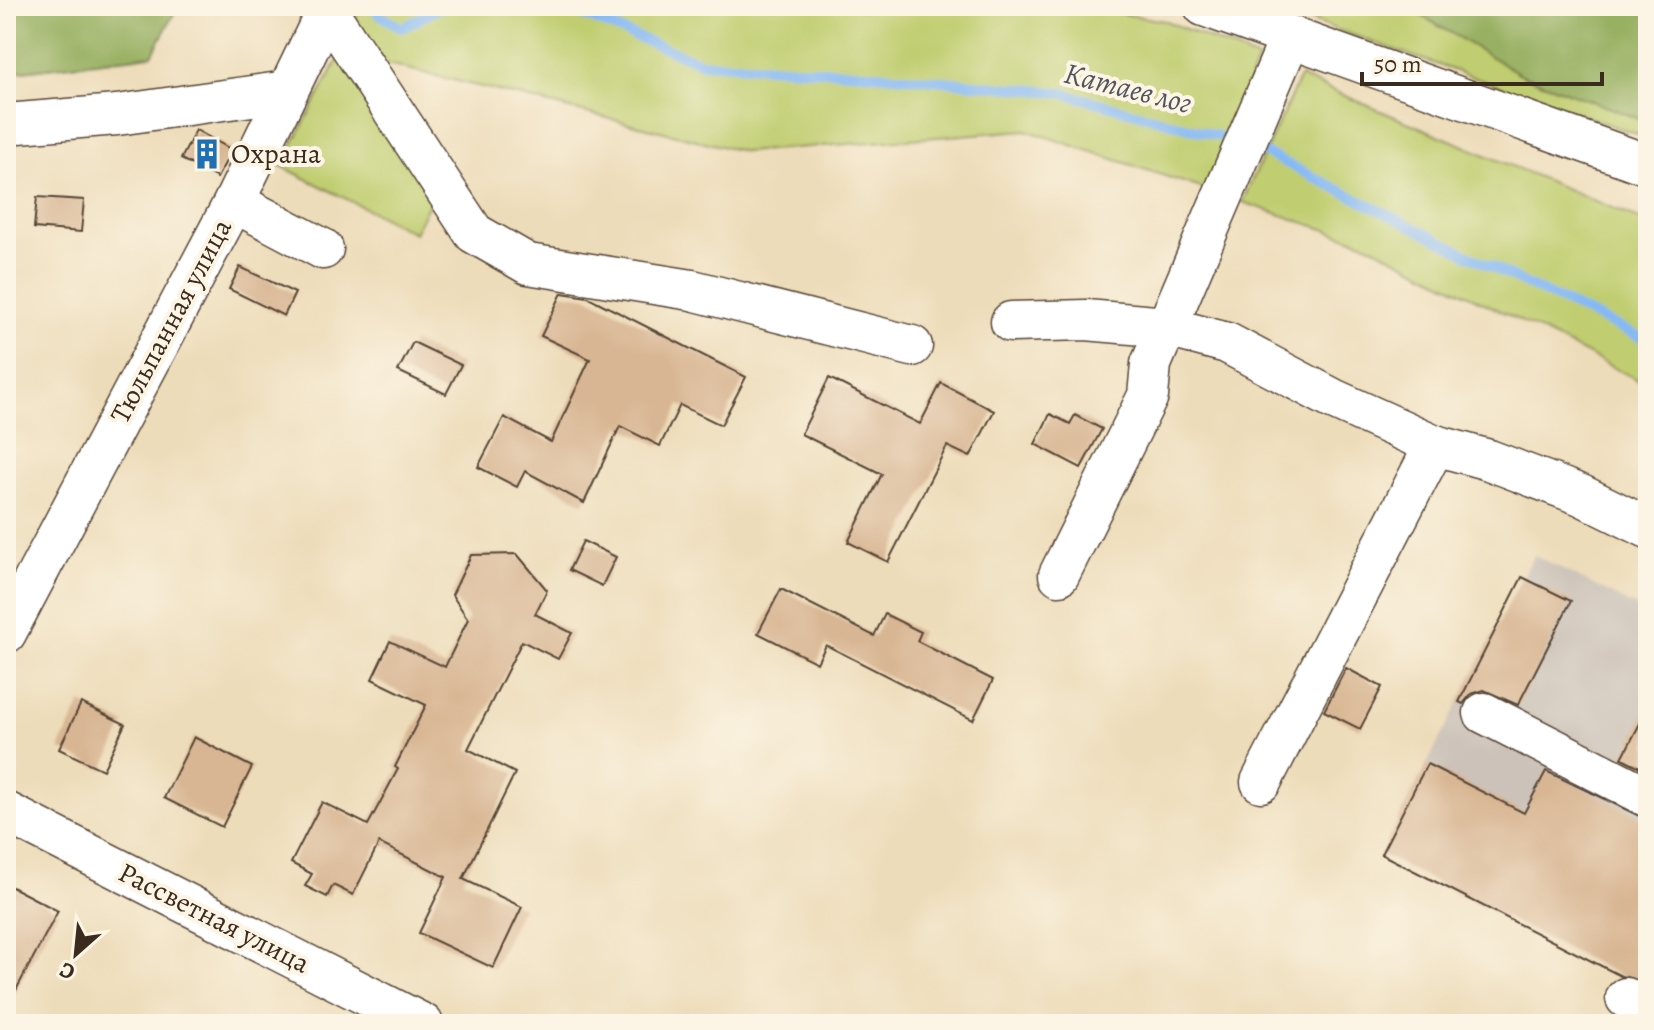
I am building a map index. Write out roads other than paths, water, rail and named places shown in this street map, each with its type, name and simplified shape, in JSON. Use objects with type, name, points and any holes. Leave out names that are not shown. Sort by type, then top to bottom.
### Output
[{"type":"street","points":[[1204,6],[1648,165]]},
{"type":"street","points":[[328,8],[474,233],[528,264],[692,290],[912,346]]},
{"type":"street","name":"Тюльпанная улица","points":[[6,633],[234,202],[328,8]]},
{"type":"street","points":[[1059,575],[1148,396],[1151,364],[1291,36]]},
{"type":"street","points":[[6,124],[117,115],[287,91]]},
{"type":"street","points":[[234,202],[323,249]]},
{"type":"street","points":[[1011,322],[1086,320],[1167,327],[1227,343],[1333,399],[1435,445],[1489,460],[1581,495],[1648,528]]},
{"type":"street","points":[[1261,782],[1435,445]]},
{"type":"street","points":[[1484,713],[1648,797]]},
{"type":"street","name":"Рассветная улица","points":[[6,812],[423,1024]]},
{"type":"waterway","name":"Катаев лог","points":[[377,13],[402,28],[443,6]]},
{"type":"waterway","name":"Катаев лог","points":[[560,6],[702,63],[866,73],[1063,93],[1236,141]]},
{"type":"waterway","name":"Катаев лог","points":[[1252,146],[1526,284],[1648,341]]},
{"type":"place","name":"Охрана","points":[[207,154]]}]
